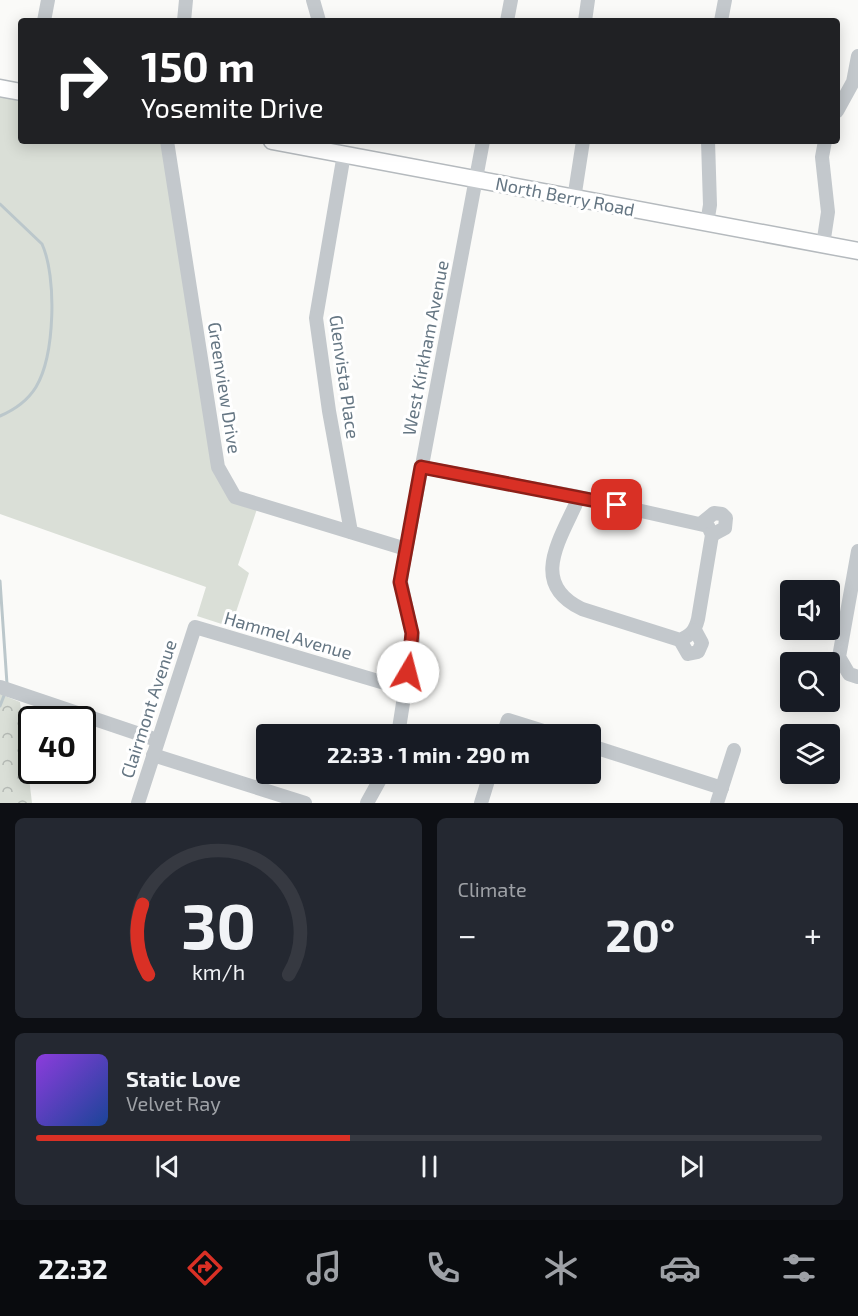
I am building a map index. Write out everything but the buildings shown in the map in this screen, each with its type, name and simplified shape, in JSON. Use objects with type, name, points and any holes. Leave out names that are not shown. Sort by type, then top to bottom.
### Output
[{"type":"main road","points":[[0,88],[18,91]]},
{"type":"main road","name":"North Berry Road","points":[[289,144],[858,251]]},
{"type":"street","points":[[45,18],[48,0]]},
{"type":"street","points":[[184,18],[186,0]]},
{"type":"street","points":[[314,0],[318,18]]},
{"type":"street","points":[[508,18],[511,0]]},
{"type":"street","points":[[585,18],[588,0]]},
{"type":"street","points":[[722,18],[725,0]]},
{"type":"street","points":[[840,106],[853,82],[858,56]]},
{"type":"street","name":"Greenview Drive","points":[[167,144],[218,467],[235,497],[406,549]]},
{"type":"street","name":"West Kirkham Avenue","points":[[400,724],[413,639],[400,582],[482,144]]},
{"type":"street","points":[[574,199],[583,144]]},
{"type":"street","points":[[707,223],[710,205],[708,144]]},
{"type":"street","points":[[823,245],[828,212],[822,157],[824,144]]},
{"type":"street","name":"Glenvista Place","points":[[344,154],[316,318],[329,411],[351,532]]},
{"type":"street","points":[[421,467],[579,497],[708,528],[695,630],[680,640],[582,609],[570,603],[560,593],[553,582],[552,558],[579,497]]},
{"type":"street","points":[[858,551],[839,657],[849,674],[858,677]]},
{"type":"street","name":"Hammel Avenue","points":[[195,627],[405,689]]},
{"type":"street","name":"Clairmont Avenue","points":[[138,803],[195,627]]},
{"type":"street","points":[[4,689],[158,740]]},
{"type":"street","points":[[507,724],[508,720],[521,724]]},
{"type":"street","points":[[601,749],[722,788]]},
{"type":"street","points":[[717,803],[734,750]]},
{"type":"street","points":[[153,755],[305,803]]},
{"type":"street","points":[[367,803],[377,784]]},
{"type":"street","points":[[481,803],[487,784]]},
{"type":"green space","points":[[0,93],[18,96],[18,144],[162,144],[217,475],[226,493],[257,509],[238,565],[249,573],[231,627],[197,616],[206,587],[0,514]]},
{"type":"green space","points":[[0,694],[20,702],[20,706],[18,706],[18,784],[30,784],[32,803],[0,803]]},
{"type":"waterway","points":[[0,204],[42,244],[47,258],[52,295],[47,356],[36,387],[20,404],[0,416]]},
{"type":"waterway","points":[[0,581],[7,684]]},
{"type":"waterway","points":[[0,706],[5,693]]},
{"type":"route","points":[[408,672],[413,639],[411,622],[400,582],[421,467],[617,505]]}]
